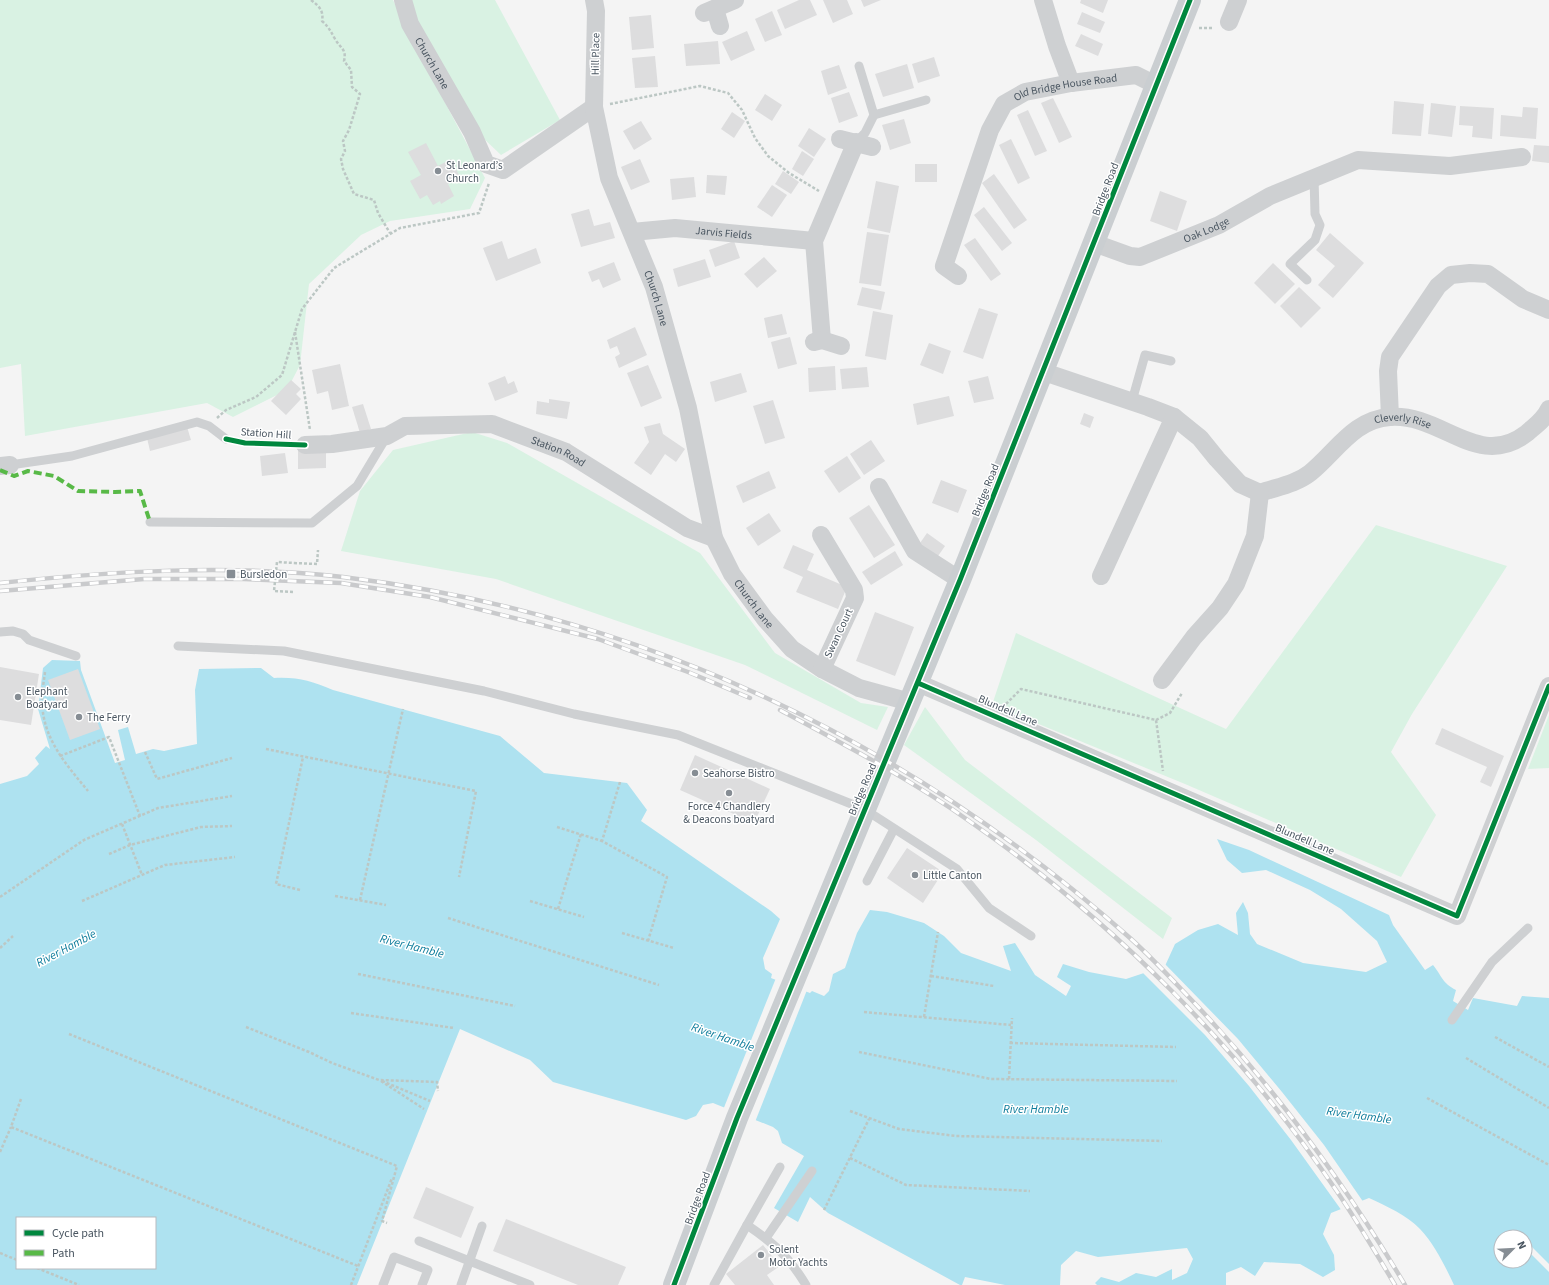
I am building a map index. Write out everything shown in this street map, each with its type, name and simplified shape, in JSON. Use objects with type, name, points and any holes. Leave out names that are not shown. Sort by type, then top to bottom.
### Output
[{"type":"main road","name":"Bridge Road","points":[[674,1285],[737,1118],[960,580],[1044,372],[1190,0]]},
{"type":"street","name":"Church Lane","points":[[403,0],[410,24],[472,132],[486,164]]},
{"type":"street","name":"Hill Place","points":[[594,0],[596,11],[594,108]]},
{"type":"street","points":[[720,26],[710,11],[735,0]]},
{"type":"street","points":[[1043,0],[1057,46],[1071,83]]},
{"type":"street","points":[[1229,22],[1238,0]]},
{"type":"street","name":"Old Bridge House Road","points":[[958,276],[944,266],[984,130],[1004,104],[1025,92],[1071,83],[1136,75],[1156,85]]},
{"type":"street","name":"Church Lane","points":[[594,108],[610,178],[654,287],[688,408],[714,538],[732,574],[765,619],[792,649],[822,669],[859,688],[914,692]]},
{"type":"street","points":[[486,164],[503,170],[594,108]]},
{"type":"street","points":[[841,346],[818,341],[814,241],[856,142]]},
{"type":"street","name":"Oak Lodge","points":[[1094,243],[1130,256],[1140,257],[1219,225],[1270,196],[1358,160],[1450,166],[1522,157]]},
{"type":"street","name":"Jarvis Fields","points":[[632,232],[675,228],[814,241]]},
{"type":"street","points":[[1390,417],[1388,371],[1390,357],[1438,286],[1451,275],[1470,273],[1488,274],[1523,299],[1549,310]]},
{"type":"street","points":[[1044,372],[1132,401],[1174,417],[1200,438],[1240,484],[1260,493],[1256,536],[1236,584],[1220,608],[1194,637],[1162,680]]},
{"type":"street","name":"Cleverly Rise","points":[[1260,493],[1296,481],[1310,473],[1345,437],[1370,422],[1390,417],[1413,418],[1482,446],[1502,447],[1521,438],[1544,419],[1549,409]]},
{"type":"street","points":[[1101,576],[1174,417]]},
{"type":"street","name":"Station Road","points":[[387,436],[405,426],[492,424],[566,452],[687,528],[714,538]]},
{"type":"street","points":[[309,445],[387,436]]},
{"type":"street","points":[[879,486],[915,551],[960,580]]},
{"type":"street","name":"Swan Court","points":[[821,535],[854,590],[854,598],[822,669]]},
{"type":"street","name":"Blundell Lane","points":[[914,692],[994,715],[1457,916],[1549,686]]},
{"type":"lane","points":[[856,142],[865,133],[874,115],[859,66]]},
{"type":"lane","points":[[874,115],[926,100]]},
{"type":"lane","points":[[1307,280],[1290,264],[1315,240],[1320,225],[1315,214],[1314,177]]},
{"type":"lane","points":[[1132,401],[1145,355],[1171,361]]},
{"type":"lane","points":[[5,466],[72,456],[197,422],[209,426]]},
{"type":"lane","name":"Station Hill","points":[[209,426],[226,439]]},
{"type":"lane","points":[[150,522],[312,523],[357,486],[387,436]]},
{"type":"lane","points":[[0,632],[13,631],[23,634],[29,640],[76,656]]},
{"type":"lane","points":[[178,646],[284,651],[484,691],[574,714],[678,735],[864,809],[957,869],[989,908],[1031,936]]},
{"type":"lane","points":[[867,881],[894,829]]},
{"type":"lane","points":[[1452,1020],[1492,962],[1528,928]]},
{"type":"lane","points":[[714,1285],[780,1167]]},
{"type":"lane","points":[[766,1238],[812,1172]]},
{"type":"lane","points":[[747,1225],[766,1238],[792,1262],[806,1285]]},
{"type":"lane","points":[[461,1285],[482,1226]]},
{"type":"lane","points":[[419,1241],[530,1285]]},
{"type":"lane","points":[[383,1285],[394,1257],[428,1270],[422,1285]]},
{"type":"path","points":[[311,0],[320,6],[323,16],[322,21],[331,30],[336,40],[344,48],[346,56],[344,61],[351,70],[352,87],[360,94],[349,130],[343,141],[345,151],[341,159],[343,169],[354,194],[374,200],[378,213],[390,234]]},
{"type":"path","points":[[1179,28],[1220,28],[1229,22]]},
{"type":"path","points":[[594,108],[700,86],[728,93],[742,110],[755,138],[768,156],[789,173],[832,198]]},
{"type":"path","points":[[209,426],[226,410],[256,397],[282,375],[289,358],[302,309],[334,268],[400,228],[479,214],[489,184],[486,164]]},
{"type":"path","points":[[295,331],[309,445]]},
{"type":"path","points":[[293,592],[274,591],[276,562],[317,564],[318,550]]},
{"type":"path","points":[[46,672],[42,699],[44,720],[54,748],[88,791]]},
{"type":"path","points":[[994,715],[1021,689],[1156,720],[1170,713],[1182,693]]},
{"type":"path","points":[[360,900],[403,709]]},
{"type":"path","points":[[1156,720],[1166,790]]},
{"type":"path","points":[[60,756],[109,737],[140,816]]},
{"type":"path","points":[[266,749],[476,791],[459,877]]},
{"type":"path","points":[[145,752],[157,779],[232,758]]},
{"type":"path","points":[[300,890],[276,884],[303,756]]},
{"type":"path","points":[[602,841],[620,782]]},
{"type":"path","points":[[0,897],[84,840],[158,808],[232,796]]},
{"type":"path","points":[[122,824],[142,875]]},
{"type":"path","points":[[109,854],[130,845],[201,827],[232,826]]},
{"type":"path","points":[[557,827],[602,841],[667,877],[648,941]]},
{"type":"path","points":[[558,909],[581,834]]},
{"type":"path","points":[[82,901],[165,865],[235,857]]},
{"type":"path","points":[[335,896],[386,905]]},
{"type":"path","points":[[530,901],[584,917]]},
{"type":"path","points":[[448,918],[659,985]]},
{"type":"path","points":[[924,1017],[938,932]]},
{"type":"path","points":[[622,933],[674,948]]},
{"type":"path","points":[[0,948],[13,936]]},
{"type":"path","points":[[358,974],[515,1006]]},
{"type":"path","points":[[931,976],[994,986]]},
{"type":"path","points":[[864,1012],[1011,1025]]},
{"type":"path","points":[[351,1013],[454,1028]]},
{"type":"path","points":[[1009,1079],[1012,1018]]},
{"type":"path","points":[[246,1028],[332,1063],[430,1100]]},
{"type":"path","points":[[69,1034],[397,1166]]},
{"type":"path","points":[[1495,1037],[1549,1066]]},
{"type":"path","points":[[1010,1043],[1176,1047]]},
{"type":"path","points":[[859,1052],[991,1079],[1177,1081]]},
{"type":"path","points":[[1466,1058],[1549,1108]]},
{"type":"path","points":[[379,1080],[437,1082],[438,1091]]},
{"type":"path","points":[[379,1080],[424,1109]]},
{"type":"path","points":[[1428,1098],[1548,1164],[1549,1160]]},
{"type":"path","points":[[0,1152],[21,1099]]},
{"type":"path","points":[[850,1111],[899,1129],[956,1136],[1162,1141]]},
{"type":"path","points":[[824,1210],[869,1119]]},
{"type":"path","points":[[11,1127],[358,1266]]},
{"type":"path","points":[[850,1158],[906,1185],[1030,1191]]},
{"type":"path","points":[[387,1223],[382,1221],[397,1166]]},
{"type":"path","points":[[351,1285],[397,1166]]},
{"type":"path","points":[[0,1253],[16,1260]]},
{"type":"path","points":[[39,1269],[79,1285]]},
{"type":"green space","points":[[0,0],[393,0],[415,46],[485,178],[470,209],[390,221],[361,235],[309,284],[300,365],[287,390],[233,417],[207,403],[25,436],[21,364],[0,368]]},
{"type":"green space","points":[[410,0],[495,0],[560,120],[501,155],[481,136],[418,24]]},
{"type":"green space","points":[[472,432],[507,443],[700,553],[775,653],[861,703],[888,707],[877,730],[745,665],[496,579],[341,551],[360,491],[393,450]]},
{"type":"green space","points":[[1376,525],[1507,566],[1412,714],[1391,752],[1436,815],[1401,877],[1185,784],[992,705],[1016,633],[1226,729]]},
{"type":"green space","points":[[925,707],[965,760],[1172,918],[1163,939],[1036,840],[904,745]]},
{"type":"green space","points":[[1549,715],[1549,768],[1528,769]]},
{"type":"water","name":"River Hamble","points":[[52,660],[80,661],[81,670],[115,763],[125,760],[118,730],[128,727],[136,754],[153,749],[164,751],[197,744],[195,690],[199,669],[261,668],[274,678],[305,680],[333,690],[500,736],[544,773],[627,783],[647,810],[641,821],[771,911],[780,919],[763,958],[765,969],[772,974],[771,978],[810,993],[812,991],[824,996],[829,991],[833,974],[845,968],[857,933],[870,910],[887,912],[924,923],[944,936],[961,953],[1011,971],[1003,946],[1015,943],[1035,975],[1066,996],[1071,986],[1057,977],[1063,964],[1089,972],[1126,979],[1165,966],[1175,944],[1198,930],[1218,924],[1238,935],[1236,913],[1243,902],[1248,913],[1250,934],[1257,944],[1303,963],[1366,972],[1387,962],[1377,941],[1341,909],[1310,890],[1266,870],[1242,873],[1227,860],[1217,839],[1249,850],[1389,915],[1393,925],[1425,970],[1433,965],[1445,982],[1456,990],[1453,1001],[1468,1010],[1473,998],[1517,1006],[1522,996],[1549,998],[1549,1285],[1454,1285],[1435,1249],[1420,1229],[1403,1215],[1369,1198],[1331,1213],[1323,1234],[1334,1255],[1335,1270],[1323,1277],[1300,1264],[1264,1262],[1255,1276],[1241,1267],[1226,1273],[1226,1285],[1097,1285],[1095,1283],[1101,1277],[1119,1282],[1136,1273],[1156,1277],[1172,1269],[1172,1280],[1187,1273],[1193,1259],[1187,1248],[1098,1257],[1076,1251],[1061,1265],[1060,1285],[1005,1285],[965,1277],[962,1285],[960,1285],[828,1213],[810,1197],[798,1222],[774,1208],[804,1156],[782,1143],[778,1131],[773,1127],[713,1103],[703,1105],[696,1116],[686,1120],[553,1082],[530,1060],[460,1029],[357,1285],[0,1285],[0,784],[27,776],[39,764],[35,758],[46,746],[50,749],[38,709],[43,668]]},
{"type":"pier","points":[[1164,963],[1238,1039],[1324,1145],[1364,1203],[1342,1211],[1291,1140],[1249,1086],[1205,1035],[1142,972]]},
{"type":"pier","points":[[776,978],[807,990],[755,1122],[723,1110]]},
{"type":"pier","points":[[1533,1248],[1549,1264],[1549,1272],[1533,1256]]},
{"type":"building","points":[[799,0],[810,0],[817,15],[785,29],[777,10]]},
{"type":"building","points":[[823,0],[847,0],[853,14],[833,23]]},
{"type":"building","points":[[861,0],[881,0],[864,7]]},
{"type":"building","points":[[1081,0],[1108,0],[1103,13],[1080,3]]},
{"type":"building","points":[[772,11],[782,35],[765,42],[755,19]]},
{"type":"building","points":[[1082,12],[1105,22],[1100,33],[1077,24]]},
{"type":"building","points":[[651,15],[654,48],[632,50],[629,17]]},
{"type":"building","points":[[747,31],[755,50],[731,61],[722,42]]},
{"type":"building","points":[[1081,34],[1103,44],[1098,56],[1075,46]]},
{"type":"building","points":[[718,41],[720,64],[686,66],[684,44]]},
{"type":"building","points":[[655,56],[658,87],[635,88],[632,58]]},
{"type":"building","points":[[934,57],[940,76],[918,83],[912,64]]},
{"type":"building","points":[[907,64],[914,88],[883,97],[875,74]]},
{"type":"building","points":[[839,65],[847,88],[828,95],[821,71]]},
{"type":"building","points":[[849,92],[858,116],[839,123],[831,98]]},
{"type":"building","points":[[765,94],[782,105],[772,121],[755,110]]},
{"type":"building","points":[[1053,98],[1072,137],[1059,143],[1041,103]]},
{"type":"building","points":[[1394,101],[1424,104],[1421,136],[1392,134]]},
{"type":"building","points":[[1431,103],[1456,106],[1452,137],[1428,134]]},
{"type":"building","points":[[1460,106],[1494,108],[1492,139],[1472,137],[1473,126],[1459,125]]},
{"type":"building","points":[[1523,107],[1538,108],[1536,139],[1500,136],[1501,115],[1522,117]]},
{"type":"building","points":[[1028,110],[1047,151],[1035,156],[1017,115]]},
{"type":"building","points":[[732,112],[745,121],[734,138],[721,129]]},
{"type":"building","points":[[904,119],[911,143],[890,150],[882,125]]},
{"type":"building","points":[[641,121],[652,139],[634,150],[623,131]]},
{"type":"building","points":[[809,128],[826,139],[814,157],[798,146]]},
{"type":"building","points":[[1011,139],[1030,178],[1018,184],[999,145]]},
{"type":"building","name":"St Leonard’s Church","points":[[426,143],[438,166],[451,159],[460,177],[448,184],[454,196],[441,204],[440,201],[433,205],[427,195],[420,199],[410,181],[421,175],[408,152]]},
{"type":"building","points":[[1534,145],[1549,146],[1549,163],[1532,161]]},
{"type":"building","points":[[802,151],[814,159],[803,176],[792,169]]},
{"type":"building","points":[[640,159],[650,182],[631,190],[621,167]]},
{"type":"building","points":[[915,164],[937,164],[937,182],[915,182]]},
{"type":"building","points":[[783,171],[799,182],[791,194],[775,184]]},
{"type":"building","points":[[994,174],[1027,220],[1014,229],[982,183]]},
{"type":"building","points":[[707,175],[727,176],[725,195],[706,193]]},
{"type":"building","points":[[694,177],[696,197],[672,200],[670,179]]},
{"type":"building","points":[[876,181],[899,186],[890,233],[867,228]]},
{"type":"building","points":[[772,185],[787,195],[772,217],[757,207]]},
{"type":"building","points":[[1160,191],[1187,201],[1177,231],[1150,221]]},
{"type":"building","points":[[984,207],[1012,243],[1002,251],[974,215]]},
{"type":"building","points":[[589,209],[594,226],[610,222],[615,238],[581,247],[571,214]]},
{"type":"building","points":[[867,232],[889,235],[881,286],[859,283]]},
{"type":"building","points":[[1330,233],[1364,263],[1333,298],[1318,285],[1335,266],[1316,250]]},
{"type":"building","points":[[975,238],[1001,274],[991,281],[964,245]]},
{"type":"building","points":[[502,241],[508,259],[536,248],[541,263],[496,281],[483,248]]},
{"type":"building","points":[[734,241],[740,258],[715,267],[709,250]]},
{"type":"building","points":[[764,257],[777,271],[757,288],[744,274]]},
{"type":"building","points":[[705,259],[711,277],[678,287],[673,269]]},
{"type":"building","points":[[614,262],[621,280],[603,288],[599,279],[592,282],[588,272]]},
{"type":"building","points":[[1273,263],[1295,284],[1275,304],[1254,283]]},
{"type":"building","points":[[862,287],[885,292],[881,310],[857,305]]},
{"type":"building","points":[[1299,287],[1321,308],[1301,328],[1280,306]]},
{"type":"building","points":[[979,308],[998,314],[983,359],[963,352]]},
{"type":"building","points":[[873,311],[893,315],[886,360],[865,356]]},
{"type":"building","points":[[782,314],[787,334],[768,338],[764,318]]},
{"type":"building","points":[[635,327],[647,355],[619,368],[615,357],[620,354],[617,346],[610,349],[607,340]]},
{"type":"building","points":[[790,337],[797,364],[778,369],[771,342]]},
{"type":"building","points":[[929,343],[951,351],[943,374],[920,365]]},
{"type":"building","points":[[340,364],[349,406],[332,410],[328,391],[317,394],[312,370]]},
{"type":"building","points":[[648,365],[662,398],[641,407],[627,373]]},
{"type":"building","points":[[835,366],[836,390],[809,392],[808,368]]},
{"type":"building","points":[[867,367],[869,387],[842,389],[840,369]]},
{"type":"building","points":[[741,373],[747,392],[715,402],[710,382]]},
{"type":"building","points":[[505,376],[508,384],[514,381],[518,392],[495,401],[488,383]]},
{"type":"building","points":[[988,376],[994,399],[974,403],[968,381]]},
{"type":"building","points":[[291,380],[301,389],[296,394],[301,399],[286,415],[271,401]]},
{"type":"building","points":[[949,396],[954,416],[917,425],[913,404]]},
{"type":"building","points":[[549,399],[570,402],[567,419],[536,414],[537,401],[549,403]]},
{"type":"building","points":[[773,400],[785,438],[765,444],[753,406]]},
{"type":"building","points":[[363,404],[371,429],[360,433],[352,407]]},
{"type":"building","points":[[1084,413],[1094,417],[1090,428],[1080,424]]},
{"type":"building","points":[[660,423],[663,434],[685,449],[676,462],[665,454],[651,475],[634,463],[649,442],[644,427]]},
{"type":"building","points":[[187,427],[191,440],[150,451],[147,438]]},
{"type":"building","points":[[871,440],[885,461],[864,475],[850,454]]},
{"type":"building","points":[[326,449],[326,468],[298,469],[298,450]]},
{"type":"building","points":[[285,453],[288,473],[262,476],[260,456]]},
{"type":"building","points":[[847,456],[861,478],[839,493],[824,471]]},
{"type":"building","points":[[769,471],[776,488],[743,503],[736,486]]},
{"type":"building","points":[[941,480],[967,490],[958,513],[932,503]]},
{"type":"building","points":[[869,505],[895,545],[874,558],[849,518]]},
{"type":"building","points":[[769,513],[781,531],[758,546],[746,528]]},
{"type":"building","points":[[927,533],[945,546],[936,559],[918,546]]},
{"type":"building","points":[[793,545],[814,554],[807,570],[847,587],[838,609],[796,592],[803,577],[783,568]]},
{"type":"building","points":[[895,551],[903,565],[871,585],[862,572]]},
{"type":"building","points":[[875,612],[914,627],[895,676],[856,661]]},
{"type":"building","name":"Elephant Boatyard","points":[[0,667],[39,674],[31,725],[0,720]]},
{"type":"building","points":[[78,669],[100,729],[70,740],[48,680]]},
{"type":"building","points":[[1442,728],[1504,756],[1491,787],[1480,782],[1487,767],[1435,744]]},
{"type":"building","points":[[695,755],[770,789],[754,823],[680,790]]},
{"type":"building","name":"Little Canton","points":[[907,848],[943,872],[923,903],[887,878]]},
{"type":"building","points":[[426,1187],[474,1207],[461,1238],[413,1218]]},
{"type":"building","points":[[506,1219],[626,1267],[618,1285],[578,1285],[493,1251]]},
{"type":"building","name":"Solent Motor Yachts","points":[[763,1245],[780,1266],[767,1275],[774,1285],[735,1285],[726,1274]]},
{"type":"railway","points":[[0,583],[128,572],[214,570],[300,573],[343,577],[453,595],[559,621],[663,655],[764,697],[861,746],[955,803],[1044,867],[1137,944],[1215,1025],[1274,1095],[1330,1169],[1356,1207],[1405,1285]]},
{"type":"railway","points":[[0,591],[144,579],[244,579],[341,583],[430,597],[598,639],[688,672],[750,698]]},
{"type":"railway","points":[[780,710],[878,764],[949,807],[1024,861],[1075,902],[1124,945],[1171,990],[1216,1037],[1258,1086],[1298,1137],[1336,1190],[1395,1285]]},
{"type":"marked path","points":[[0,470],[14,476],[28,471],[54,476],[78,491],[140,491],[150,522]]},
{"type":"cycle path","points":[[674,1285],[737,1118],[960,580],[1190,0]]},
{"type":"cycle path","points":[[226,439],[245,443],[305,445]]},
{"type":"cycle path","points":[[918,683],[1457,916],[1549,686]]},
{"type":"place","name":"St Leonard’s Church","points":[[438,171]]},
{"type":"place","name":"Bursledon","points":[[231,574]]},
{"type":"place","name":"Elephant Boatyard","points":[[18,697]]},
{"type":"place","name":"The Ferry","points":[[79,717]]},
{"type":"place","name":"Seahorse Bistro","points":[[695,773]]},
{"type":"place","name":"Force 4 Chandlery & Deacons boatyard","points":[[729,793]]},
{"type":"place","name":"Little Canton","points":[[915,875]]},
{"type":"place","name":"Solent Motor Yachts","points":[[761,1255]]}]
